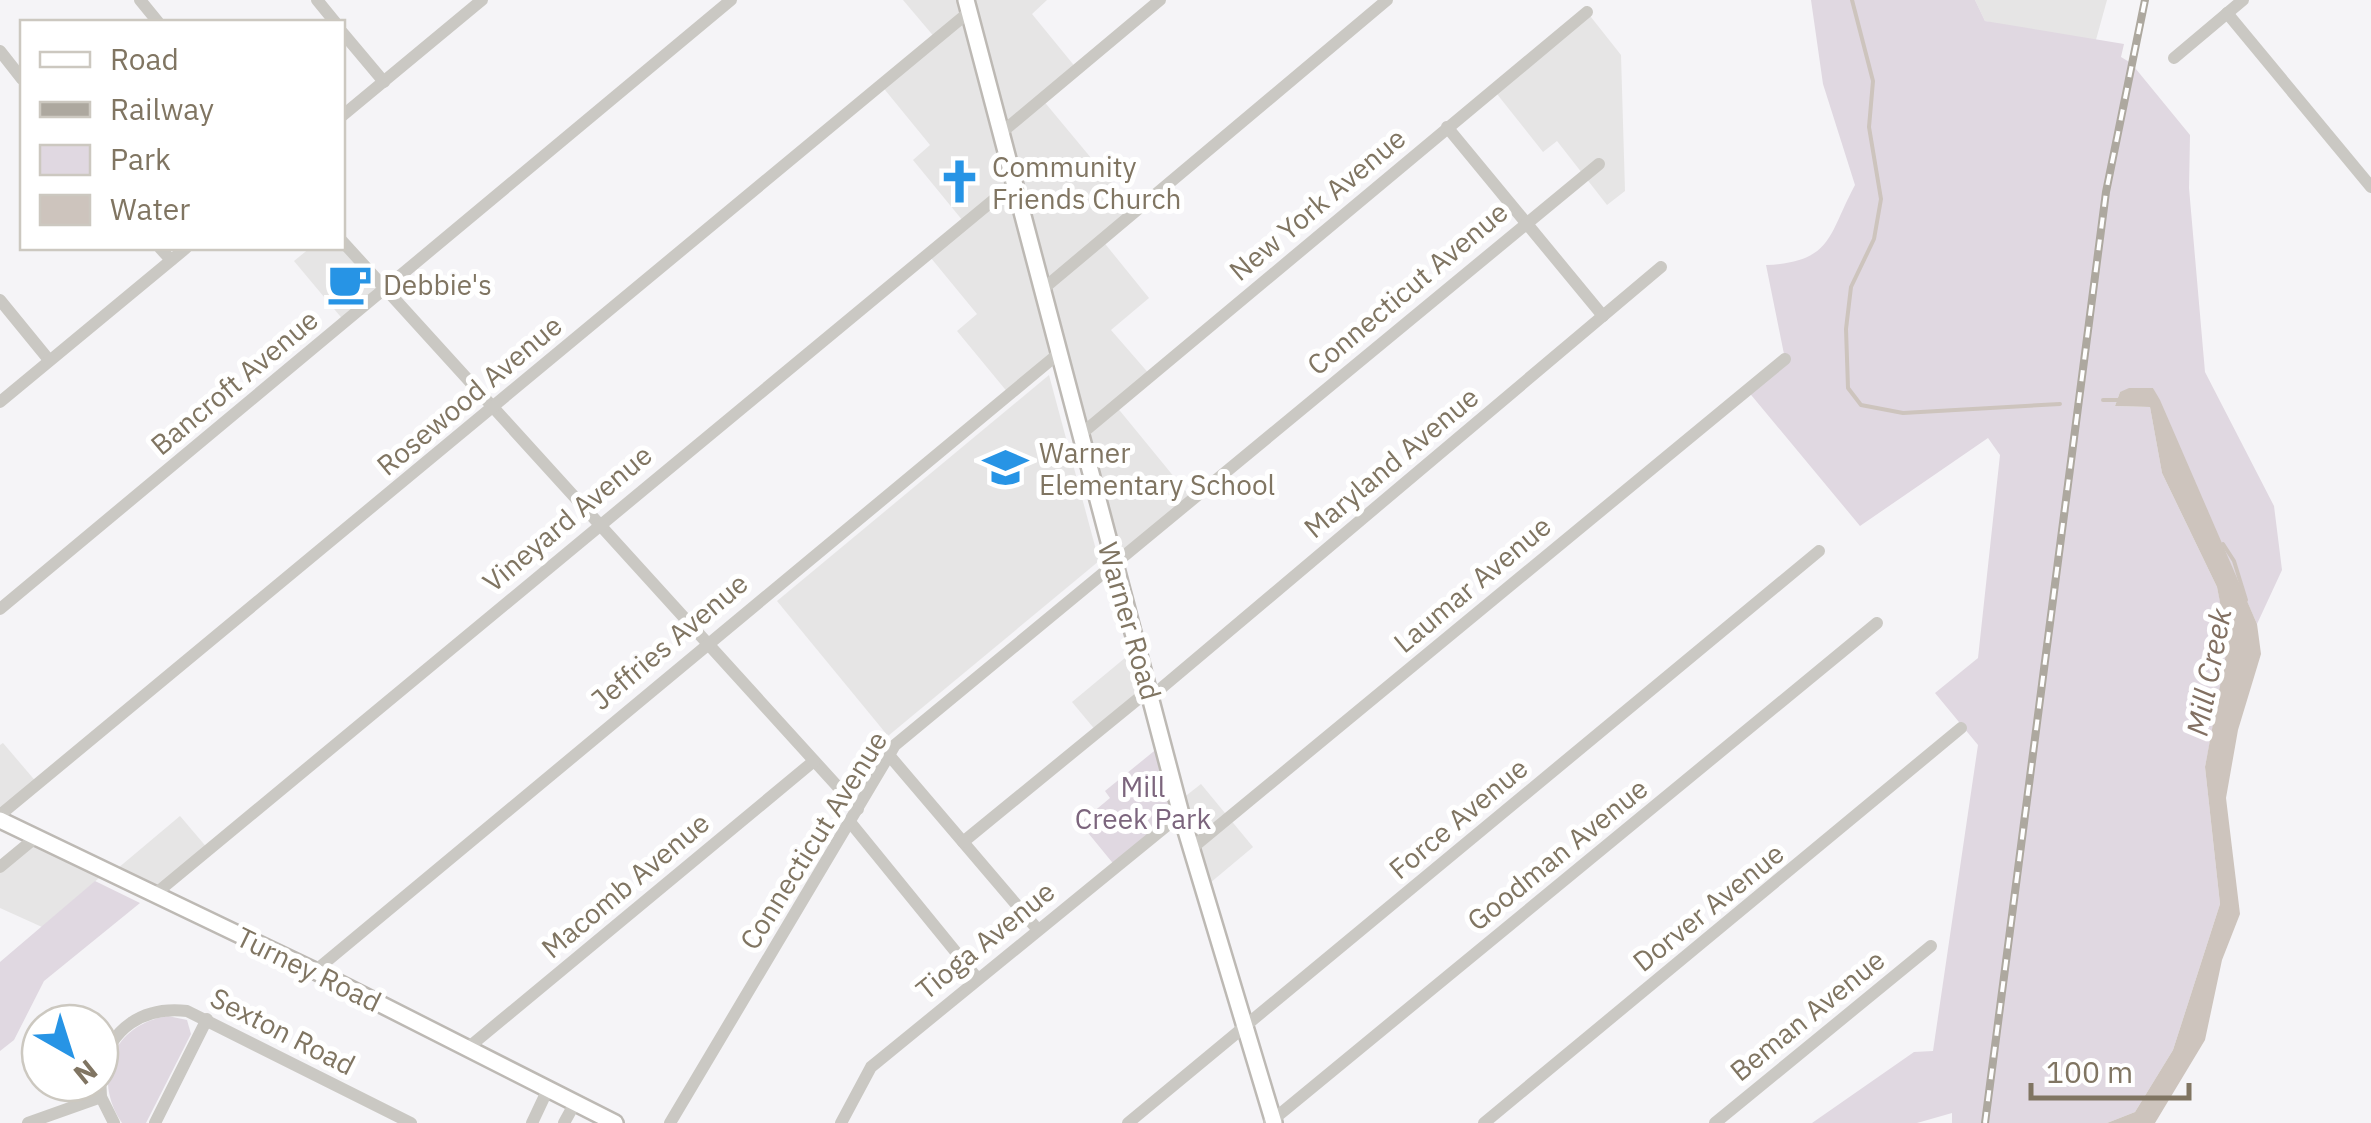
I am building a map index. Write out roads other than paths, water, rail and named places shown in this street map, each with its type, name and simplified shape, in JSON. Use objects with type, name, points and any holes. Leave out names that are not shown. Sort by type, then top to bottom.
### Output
[{"type":"main road","name":"Warner Road","points":[[968,6],[1181,814],[1272,1122]]},
{"type":"main road","name":"Turney Road","points":[[0,817],[615,1123]]},
{"type":"street","points":[[140,0],[156,20]]},
{"type":"street","points":[[317,0],[333,20]]},
{"type":"street","points":[[345,114],[482,0]]},
{"type":"street","name":"Bancroft Avenue","points":[[0,610],[730,0]]},
{"type":"street","points":[[1001,132],[1160,0]]},
{"type":"street","points":[[1043,289],[1388,0]]},
{"type":"street","points":[[2174,58],[2243,0]]},
{"type":"street","name":"Rosewood Avenue","points":[[0,817],[968,6]]},
{"type":"street","name":"New York Avenue","points":[[1080,435],[1587,12]]},
{"type":"street","points":[[2228,13],[2371,186]]},
{"type":"street","points":[[345,36],[384,82]]},
{"type":"street","points":[[0,52],[20,77]]},
{"type":"street","points":[[1447,127],[1604,316]]},
{"type":"street","name":"Connecticut Avenue","points":[[670,1123],[888,754],[1525,221],[1599,164]]},
{"type":"street","name":"Vineyard Avenue","points":[[154,896],[1014,183]]},
{"type":"street","points":[[345,244],[858,809]]},
{"type":"street","points":[[162,250],[171,260]]},
{"type":"street","points":[[0,402],[184,250]]},
{"type":"street","name":"Maryland Avenue","points":[[963,842],[1150,693],[1662,266]]},
{"type":"street","points":[[0,300],[49,360]]},
{"type":"street","name":"Jeffries Avenue","points":[[314,971],[1058,354]]},
{"type":"street","name":"Laumar Avenue","points":[[1192,848],[1785,359]]},
{"type":"street","name":"Force Avenue","points":[[1128,1123],[1819,551]]},
{"type":"street","name":"Goodman Avenue","points":[[1272,1122],[1877,623]]},
{"type":"street","name":"Dorver Avenue","points":[[1484,1123],[1961,728]]},
{"type":"street","points":[[888,754],[1038,930]]},
{"type":"street","name":"Macomb Avenue","points":[[469,1048],[814,760]]},
{"type":"street","name":"Tioga Avenue","points":[[841,1123],[870,1066],[1181,814]]},
{"type":"street","points":[[850,822],[977,978]]},
{"type":"street","points":[[0,866],[36,838]]},
{"type":"street","name":"Beman Avenue","points":[[1715,1123],[1932,946]]},
{"type":"street","name":"Sexton Road","points":[[120,1032],[147,1013],[176,1010],[207,1020],[410,1123]]},
{"type":"street","points":[[156,1123],[207,1020]]},
{"type":"street","points":[[532,1123],[548,1089]]},
{"type":"street","points":[[564,1123],[574,1102]]},
{"type":"street","points":[[28,1123],[85,1103]]},
{"type":"water","points":[[2153,388],[2160,400],[2257,624],[2261,654],[2238,730],[2226,798],[2240,914],[2222,960],[2205,1040],[2155,1123],[2107,1123],[2135,1112],[2173,1050],[2220,904],[2205,767],[2228,643],[2217,587],[2162,473],[2150,407],[2115,406],[2120,392]]},
{"type":"waterway","name":"Mill Creek","points":[[1852,0],[1873,81],[1869,127],[1881,199],[1874,239],[1851,287],[1846,329],[1848,388],[1861,405],[1903,413],[2060,404]]},
{"type":"waterway","name":"Mill Creek","points":[[2103,400],[2119,400]]},
{"type":"waterway","name":"Mill Creek","points":[[2223,544],[2234,561],[2246,600]]},
{"type":"railway","points":[[1985,1123],[2106,192],[2145,0]]},
{"type":"place","name":"Community Friends Church","points":[[959,182]]},
{"type":"place","name":"Debbie's","points":[[350,284]]},
{"type":"place","name":"Warner Elementary School","points":[[1006,468]]},
{"type":"park label","name":"Mill Creek Park","points":[[1143,802]]}]
